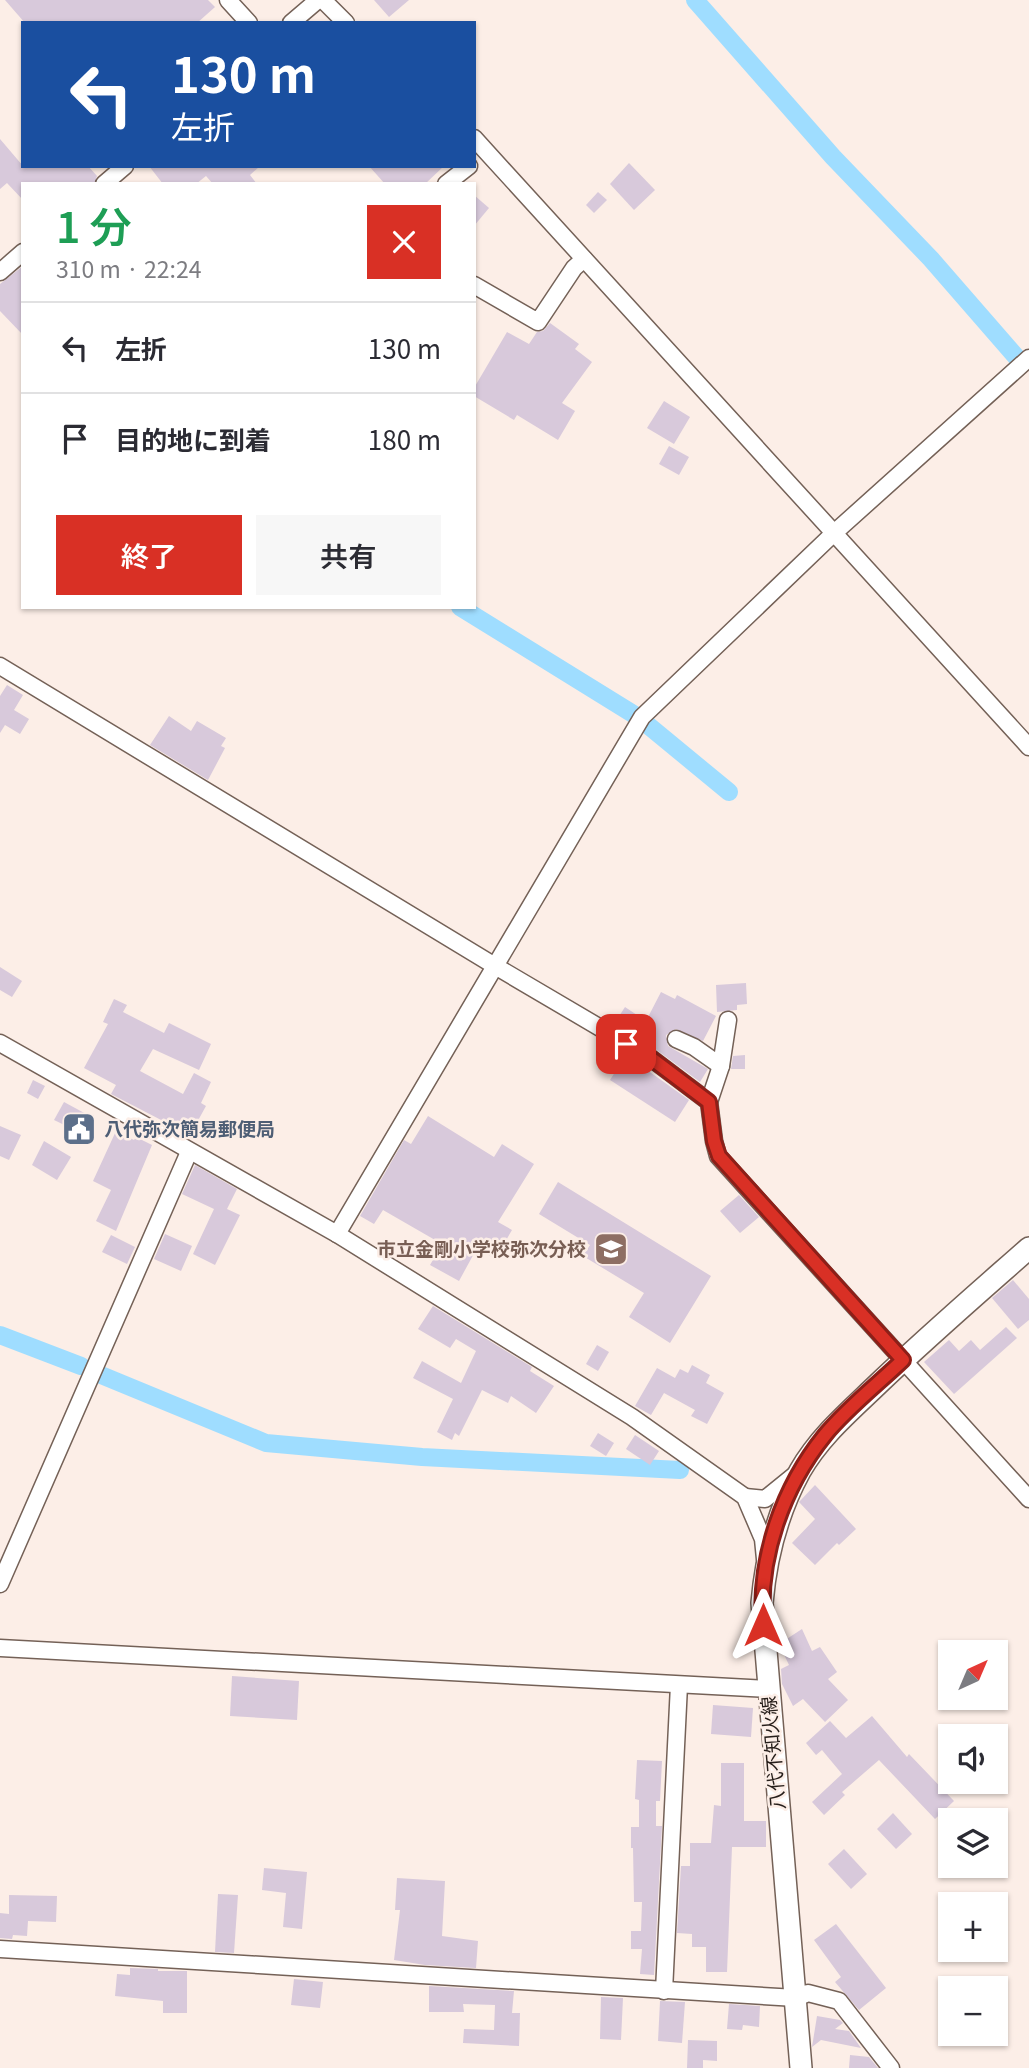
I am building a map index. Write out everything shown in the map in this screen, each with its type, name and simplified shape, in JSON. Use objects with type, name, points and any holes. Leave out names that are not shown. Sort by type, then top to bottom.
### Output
[{"type":"main road","name":"八代不知火線","points":[[801,2068],[762,1603],[766,1564],[775,1527],[801,1470],[826,1434],[903,1360],[1029,1248]]},
{"type":"street","points":[[228,0],[247,21]]},
{"type":"street","points":[[294,21],[320,0],[344,21]]},
{"type":"street","points":[[481,157],[584,258],[1029,747]]},
{"type":"street","points":[[106,182],[123,168]]},
{"type":"street","points":[[448,182],[466,168]]},
{"type":"street","points":[[0,272],[21,254]]},
{"type":"street","points":[[476,286],[538,322],[574,268],[584,258]]},
{"type":"street","points":[[337,1234],[642,717],[834,533],[1029,358]]},
{"type":"street","points":[[0,666],[495,967],[648,1056],[709,1102]]},
{"type":"street","points":[[728,1020],[720,1066],[709,1102],[714,1141],[719,1156],[1029,1499]]},
{"type":"street","points":[[676,1039],[694,1047],[720,1066]]},
{"type":"street","points":[[0,1043],[337,1234],[632,1417],[745,1497],[765,1499],[801,1470]]},
{"type":"street","points":[[0,1584],[189,1152]]},
{"type":"street","points":[[745,1497],[763,1539],[766,1564]]},
{"type":"street","points":[[0,1648],[768,1689]]},
{"type":"street","points":[[664,1991],[679,1685]]},
{"type":"street","points":[[0,1949],[664,1991],[796,1998],[808,1993],[839,2001],[891,2068]]},
{"type":"building","points":[[5,0],[208,0],[215,7],[199,21],[23,21]]},
{"type":"building","points":[[374,0],[409,0],[389,17]]},
{"type":"building","points":[[0,139],[21,164],[21,168],[90,168],[97,176],[95,182],[21,182],[21,198],[7,183],[0,189]]},
{"type":"building","points":[[629,163],[655,190],[634,210],[610,184]]},
{"type":"building","points":[[151,168],[258,168],[250,175],[255,182],[211,182],[206,176],[198,182],[161,182]]},
{"type":"building","points":[[371,168],[442,168],[427,182],[383,182]]},
{"type":"building","points":[[598,192],[607,200],[594,213],[586,205]]},
{"type":"building","points":[[476,197],[489,208],[476,224]]},
{"type":"building","points":[[21,268],[21,333],[0,311],[0,284]]},
{"type":"building","points":[[550,323],[579,344],[575,349],[592,362],[562,403],[575,411],[558,440],[517,415],[514,420],[476,397],[476,385],[507,332],[529,344],[537,332],[543,331]]},
{"type":"building","points":[[664,401],[690,417],[674,444],[647,428]]},
{"type":"building","points":[[669,446],[689,457],[679,475],[659,464]]},
{"type":"building","points":[[7,685],[23,695],[14,710],[29,719],[20,734],[5,725],[0,733],[0,696]]},
{"type":"building","points":[[169,716],[191,731],[197,721],[226,738],[221,746],[225,748],[208,780],[150,745]]},
{"type":"building","points":[[0,967],[22,981],[12,997],[0,990]]},
{"type":"building","points":[[746,983],[747,1004],[737,1005],[737,1010],[717,1012],[716,985]]},
{"type":"building","points":[[661,992],[675,999],[677,995],[716,1016],[703,1041],[676,1029],[666,1035],[668,1046],[708,1069],[700,1082],[654,1048],[614,1024],[625,1007],[646,1021]]},
{"type":"building","points":[[114,999],[127,1005],[123,1012],[164,1033],[169,1023],[211,1044],[199,1070],[153,1049],[140,1071],[183,1094],[194,1073],[211,1082],[201,1103],[206,1106],[190,1135],[111,1094],[116,1085],[84,1068],[108,1024],[103,1022]]},
{"type":"building","points":[[626,1055],[689,1100],[675,1122],[610,1080]]},
{"type":"building","points":[[745,1055],[745,1069],[731,1069],[733,1056]]},
{"type":"building","points":[[33,1080],[45,1086],[38,1099],[27,1093]]},
{"type":"building","points":[[64,1102],[88,1115],[79,1132],[54,1120]]},
{"type":"building","points":[[428,1116],[494,1157],[502,1144],[534,1164],[498,1222],[512,1230],[505,1242],[502,1240],[492,1257],[477,1248],[459,1281],[430,1265],[442,1244],[383,1210],[374,1224],[360,1216],[404,1140],[411,1144]]},
{"type":"building","points":[[0,1126],[21,1135],[9,1160],[0,1156]]},
{"type":"building","points":[[116,1131],[152,1145],[116,1231],[96,1221],[111,1190],[93,1181]]},
{"type":"building","points":[[44,1141],[71,1157],[57,1180],[32,1165]]},
{"type":"building","points":[[195,1165],[237,1189],[227,1209],[240,1215],[215,1265],[193,1254],[214,1209],[182,1194]]},
{"type":"building","points":[[558,1182],[711,1276],[670,1343],[629,1317],[644,1293],[583,1256],[590,1245],[539,1214]]},
{"type":"building","points":[[739,1195],[759,1217],[740,1233],[720,1211]]},
{"type":"building","points":[[165,1234],[192,1246],[181,1271],[154,1259]]},
{"type":"building","points":[[111,1235],[135,1247],[127,1264],[102,1252]]},
{"type":"building","points":[[1013,1280],[1029,1299],[1029,1320],[1018,1329],[992,1298]]},
{"type":"building","points":[[433,1306],[532,1367],[530,1371],[554,1386],[536,1413],[511,1396],[508,1403],[482,1390],[459,1436],[455,1433],[452,1440],[437,1432],[453,1399],[413,1378],[422,1361],[461,1383],[476,1351],[456,1339],[450,1348],[418,1329]]},
{"type":"building","points":[[1006,1327],[1017,1338],[954,1394],[924,1362],[949,1340],[959,1351],[971,1340],[980,1350]]},
{"type":"building","points":[[597,1345],[609,1352],[598,1371],[586,1364]]},
{"type":"building","points":[[692,1365],[710,1375],[706,1383],[724,1393],[707,1424],[691,1416],[695,1410],[664,1393],[651,1415],[635,1406],[657,1368],[675,1378],[680,1369],[688,1373]]},
{"type":"building","points":[[598,1433],[614,1443],[606,1456],[590,1446]]},
{"type":"building","points":[[635,1435],[659,1451],[650,1465],[626,1449]]},
{"type":"building","points":[[815,1485],[856,1529],[815,1565],[792,1543],[815,1519],[799,1502]]},
{"type":"building","points":[[802,1629],[812,1651],[820,1647],[837,1672],[828,1679],[848,1700],[825,1722],[803,1699],[793,1706],[782,1684],[781,1669],[789,1665],[779,1644]]},
{"type":"building","points":[[232,1676],[299,1681],[297,1720],[230,1716]]},
{"type":"building","points":[[713,1705],[753,1708],[751,1737],[711,1734]]},
{"type":"building","points":[[872,1716],[907,1757],[909,1754],[938,1784],[938,1794],[947,1794],[954,1801],[947,1808],[938,1808],[938,1816],[935,1819],[879,1760],[842,1792],[845,1795],[824,1815],[812,1802],[842,1774],[822,1750],[816,1755],[806,1743],[830,1721],[846,1738]]},
{"type":"building","points":[[637,1760],[662,1761],[660,1801],[656,1801],[656,1826],[662,1826],[654,1975],[640,1974],[642,1949],[631,1949],[631,1931],[641,1931],[642,1902],[634,1902],[631,1848],[631,1827],[639,1827],[639,1800],[635,1799]]},
{"type":"building","points":[[721,1763],[744,1763],[744,1821],[766,1821],[766,1847],[732,1847],[727,1972],[706,1972],[706,1947],[692,1947],[692,1934],[677,1933],[681,1866],[690,1866],[690,1843],[711,1843],[714,1805],[721,1806]]},
{"type":"building","points":[[893,1813],[912,1834],[896,1849],[877,1829]]},
{"type":"building","points":[[844,1849],[867,1874],[851,1889],[828,1864]]},
{"type":"building","points":[[264,1868],[307,1872],[302,1929],[283,1927],[286,1893],[262,1890]]},
{"type":"building","points":[[397,1878],[445,1881],[442,1936],[478,1941],[476,1968],[394,1960],[400,1910],[395,1910]]},
{"type":"building","points":[[218,1894],[238,1895],[234,1953],[215,1952]]},
{"type":"building","points":[[9,1895],[57,1896],[56,1922],[28,1921],[27,1936],[0,1938],[0,1913],[9,1914]]},
{"type":"building","points":[[836,1924],[886,1988],[859,2010],[835,1982],[841,1977],[814,1940]]},
{"type":"building","points":[[130,1968],[187,1971],[187,2013],[163,2013],[163,2001],[115,1996],[117,1974],[130,1975]]},
{"type":"building","points":[[294,1979],[323,1982],[320,2008],[291,2005]]},
{"type":"building","points":[[429,1986],[514,1991],[512,2013],[520,2013],[519,2046],[463,2043],[464,2029],[494,2030],[495,2005],[463,2004],[464,2012],[429,2012]]},
{"type":"building","points":[[601,1997],[623,1998],[621,2040],[600,2039]]},
{"type":"building","points":[[660,2001],[685,2002],[682,2043],[658,2041]]},
{"type":"building","points":[[729,2004],[760,2006],[759,2027],[743,2025],[742,2030],[727,2029]]},
{"type":"building","points":[[817,2016],[840,2020],[843,2023],[835,2029],[849,2031],[861,2048],[821,2040],[812,2047]]},
{"type":"building","points":[[688,2040],[717,2041],[717,2061],[703,2060],[703,2068],[687,2068]]},
{"type":"building","points":[[850,2055],[869,2057],[878,2068],[849,2068]]},
{"type":"waterway","points":[[695,0],[833,157],[931,259],[1018,359]]},
{"type":"waterway","points":[[463,609],[638,717],[729,792]]},
{"type":"waterway","points":[[0,1335],[81,1366]]},
{"type":"waterway","points":[[101,1375],[266,1443],[422,1457],[680,1470]]},
{"type":"place","name":"八代弥次簡易郵便局","points":[[79,1129]]},
{"type":"place","name":"市立金剛小学校弥次分校","points":[[611,1249]]},
{"type":"route","points":[[626,1044],[648,1056],[709,1102],[714,1141],[719,1156],[903,1360],[826,1434],[801,1470],[775,1527],[766,1564],[763,1625]]}]
